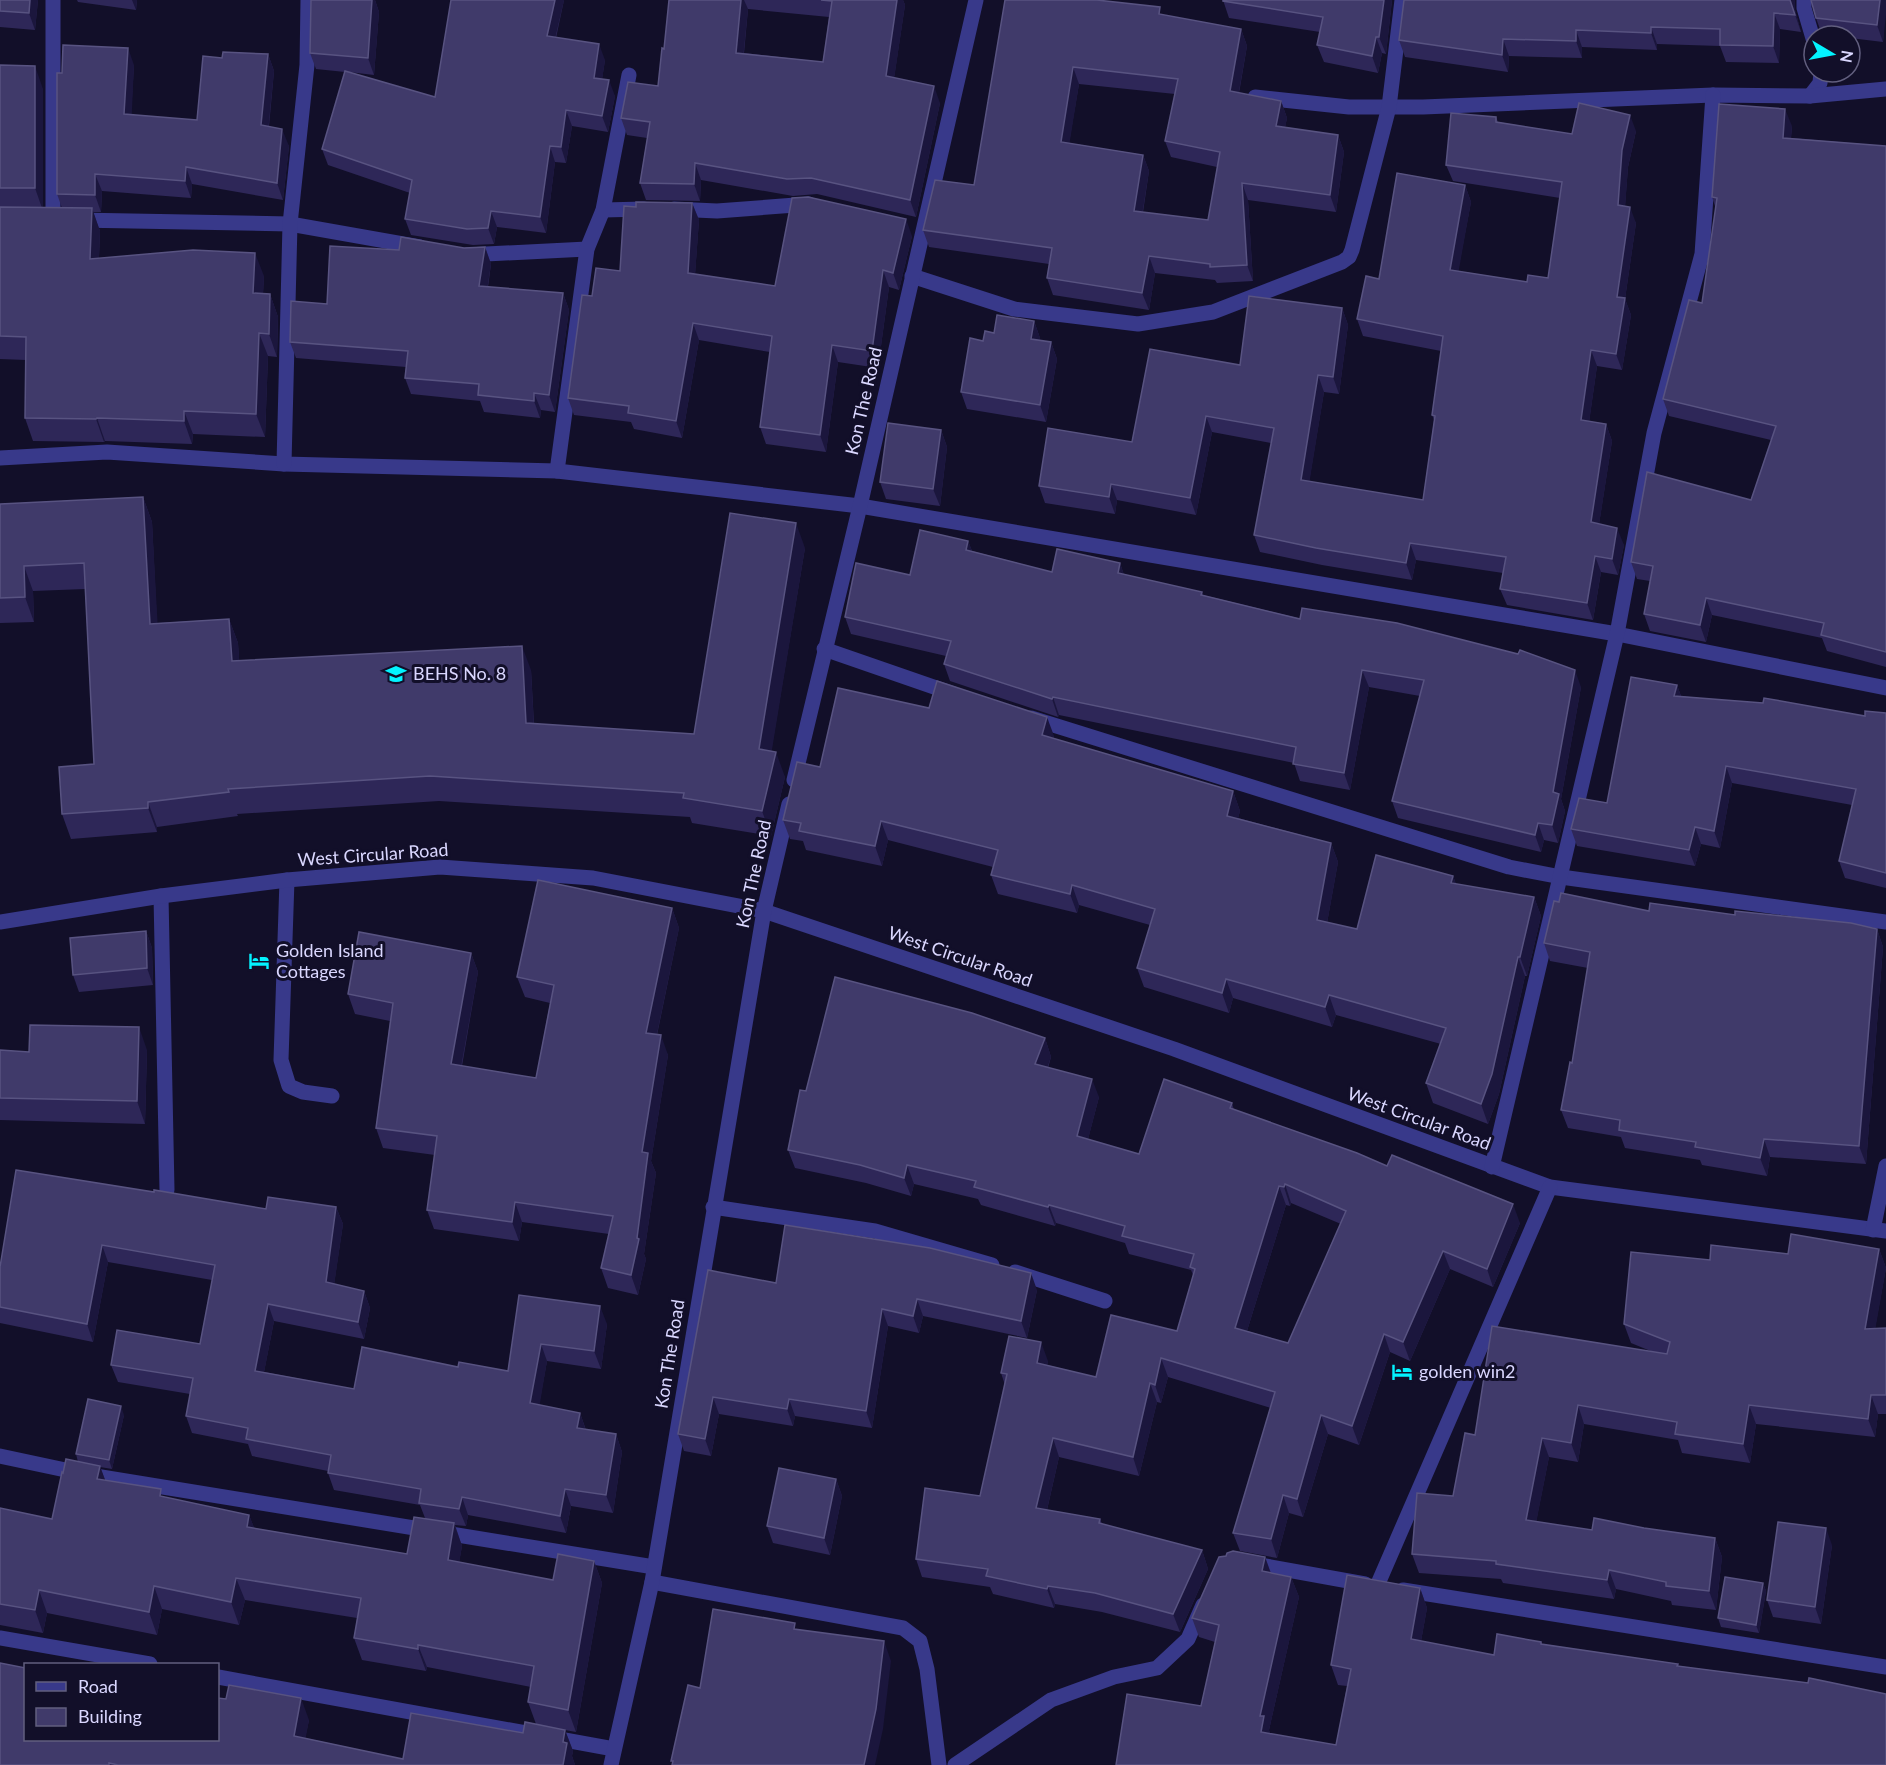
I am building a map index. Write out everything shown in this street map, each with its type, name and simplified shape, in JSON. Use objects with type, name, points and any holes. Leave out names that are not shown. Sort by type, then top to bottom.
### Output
[{"type":"street","points":[[53,0],[48,220],[290,224],[472,255],[587,249]]},
{"type":"street","points":[[284,464],[290,224],[307,65],[308,0]]},
{"type":"street","name":"Kon The Road","points":[[611,1765],[653,1575],[764,911],[912,276],[918,227],[976,0]]},
{"type":"street","points":[[912,276],[1014,309],[1138,324],[1213,312],[1342,262],[1352,250],[1389,107],[1402,0]]},
{"type":"street","points":[[1804,0],[1809,24]]},
{"type":"street","points":[[556,471],[587,249],[603,210],[629,75]]},
{"type":"street","points":[[1810,96],[1819,84]]},
{"type":"street","points":[[1255,97],[1349,107],[1389,107],[1713,95],[1810,96],[1886,89]]},
{"type":"street","points":[[1492,1167],[1617,634],[1654,433],[1702,254],[1713,95]]},
{"type":"street","points":[[603,210],[670,208],[717,211],[815,204],[826,206]]},
{"type":"street","points":[[0,458],[107,452],[284,464],[556,471],[860,506],[1617,634],[1886,687]]},
{"type":"street","points":[[824,649],[973,700]]},
{"type":"street","points":[[1018,714],[1509,867],[1561,877],[1886,922]]},
{"type":"street","name":"West Circular Road","points":[[0,922],[161,896],[286,880],[440,867],[593,878],[764,911],[1174,1049],[1550,1187],[1880,1231]]},
{"type":"street","points":[[286,880],[281,1060],[289,1086],[303,1092],[332,1096]]},
{"type":"street","points":[[161,896],[167,1190]]},
{"type":"street","points":[[1880,1231],[1886,1166]]},
{"type":"street","points":[[1377,1586],[1550,1187]]},
{"type":"street","points":[[713,1207],[875,1231],[948,1251],[1105,1301]]},
{"type":"street","points":[[0,1456],[89,1475],[653,1575],[903,1628],[920,1641],[925,1660],[939,1765]]},
{"type":"street","points":[[1229,1564],[1240,1561],[1377,1586],[1886,1667]]},
{"type":"street","points":[[955,1765],[1051,1700],[1114,1677],[1157,1668],[1188,1639],[1210,1589]]},
{"type":"street","points":[[0,1638],[139,1663]]},
{"type":"street","points":[[219,1677],[614,1749]]},
{"type":"building","points":[[0,0],[30,0],[29,13],[0,11]]},
{"type":"building","points":[[311,0],[372,0],[368,58],[310,53]]},
{"type":"building","points":[[451,0],[555,0],[547,36],[599,44],[594,78],[609,80],[602,116],[566,110],[561,147],[550,146],[540,217],[491,211],[488,228],[467,229],[405,219],[412,180],[322,149],[345,71],[435,97]]},
{"type":"building","points":[[669,0],[741,0],[736,53],[823,62],[832,1],[821,0],[897,0],[886,76],[934,86],[910,200],[811,178],[787,179],[695,163],[694,184],[640,183],[650,122],[621,118],[628,82],[658,86]]},
{"type":"building","points":[[1005,0],[1097,0],[1160,7],[1159,14],[1241,29],[1230,91],[1281,101],[1276,126],[1338,135],[1330,195],[1242,183],[1247,265],[1210,267],[1210,264],[1149,256],[1142,293],[1047,278],[1052,248],[923,230],[935,180],[974,185]],"holes":[[[1073,67],[1178,79],[1165,141],[1220,152],[1208,220],[1134,211],[1143,155],[1061,142]]]},
{"type":"building","points":[[1223,0],[1384,0],[1379,37],[1376,37],[1372,56],[1317,45],[1323,17]]},
{"type":"building","points":[[1404,0],[1790,0],[1795,15],[1774,13],[1773,46],[1720,45],[1720,29],[1651,27],[1651,33],[1576,30],[1576,41],[1503,39],[1502,55],[1399,40]]},
{"type":"building","points":[[1811,0],[1880,0],[1877,25],[1816,18]]},
{"type":"building","points":[[63,45],[128,48],[124,114],[197,120],[203,56],[222,58],[223,52],[268,54],[261,125],[282,129],[277,183],[186,167],[185,181],[95,174],[95,195],[57,194],[57,73],[62,73]]},
{"type":"building","points":[[0,65],[35,66],[35,188],[0,188]]},
{"type":"building","points":[[1579,103],[1630,115],[1622,150],[1618,205],[1630,207],[1617,297],[1625,298],[1616,354],[1591,350],[1581,420],[1606,424],[1591,522],[1617,528],[1612,559],[1595,556],[1587,603],[1500,589],[1506,557],[1410,543],[1406,563],[1254,535],[1274,428],[1206,416],[1190,498],[1111,484],[1109,497],[1039,486],[1048,428],[1132,442],[1150,349],[1240,365],[1249,296],[1342,308],[1333,377],[1318,375],[1301,480],[1423,500],[1443,336],[1357,319],[1366,276],[1379,279],[1397,173],[1465,185],[1450,270],[1527,282],[1528,275],[1548,278],[1562,182],[1446,165],[1451,113],[1496,117],[1496,122],[1572,134]]},
{"type":"building","points":[[1719,104],[1785,109],[1783,138],[1886,146],[1886,652],[1821,635],[1824,623],[1706,598],[1700,625],[1644,614],[1653,566],[1631,562],[1647,472],[1751,500],[1776,426],[1663,399],[1689,300],[1702,303],[1717,198],[1712,197]]},
{"type":"building","points":[[808,197],[906,219],[893,273],[883,270],[872,351],[832,345],[820,435],[760,427],[772,336],[693,323],[676,421],[628,413],[629,406],[568,398],[582,295],[592,296],[596,268],[620,271],[624,206],[636,207],[636,202],[692,203],[688,273],[775,286],[792,198]]},
{"type":"building","points":[[0,207],[92,208],[90,259],[193,250],[255,253],[253,293],[270,294],[269,334],[259,333],[256,414],[184,411],[184,421],[25,418],[26,337],[0,336]]},
{"type":"building","points":[[401,237],[464,248],[485,247],[479,286],[563,293],[549,395],[534,393],[534,401],[478,395],[479,384],[405,378],[408,351],[290,342],[291,301],[327,304],[330,246],[399,250]]},
{"type":"building","points":[[997,315],[1034,321],[1031,339],[1051,342],[1040,405],[961,392],[970,338],[983,341],[985,331],[994,333]]},
{"type":"building","points":[[888,423],[941,430],[933,489],[880,482]]},
{"type":"building","points":[[143,497],[150,624],[229,619],[232,661],[522,646],[526,723],[694,734],[730,513],[796,523],[759,749],[776,752],[762,811],[683,798],[684,793],[430,776],[228,789],[229,792],[148,802],[148,808],[62,814],[59,767],[94,764],[84,563],[24,566],[25,597],[0,598],[0,504]]},
{"type":"building","points":[[920,530],[968,541],[966,550],[1052,572],[1057,549],[1120,563],[1118,573],[1202,592],[1201,595],[1300,619],[1302,608],[1397,623],[1518,654],[1520,650],[1575,670],[1553,792],[1559,794],[1552,825],[1538,823],[1535,835],[1392,801],[1424,680],[1362,670],[1344,773],[1293,764],[1296,747],[1053,697],[1052,699],[944,664],[951,641],[845,617],[856,563],[910,575]]},
{"type":"building","points":[[1631,677],[1677,685],[1674,696],[1763,703],[1764,698],[1865,716],[1865,711],[1886,713],[1886,873],[1839,861],[1856,789],[1726,766],[1714,831],[1695,827],[1689,850],[1571,829],[1579,798],[1607,803]]},
{"type":"building","points":[[937,681],[1047,717],[1042,735],[1233,791],[1227,816],[1331,843],[1317,920],[1357,929],[1376,855],[1453,876],[1451,883],[1534,897],[1492,1074],[1481,1104],[1426,1083],[1446,1028],[1329,995],[1325,1007],[1226,979],[1222,993],[1137,968],[1155,909],[1072,885],[1070,894],[991,875],[998,850],[881,821],[875,846],[799,831],[801,823],[783,820],[797,762],[820,767],[838,688],[929,708]]},
{"type":"building","points":[[538,880],[672,908],[646,1033],[661,1035],[642,1152],[648,1153],[637,1238],[639,1239],[631,1275],[601,1268],[613,1216],[515,1202],[512,1222],[427,1210],[437,1136],[376,1128],[393,1003],[348,994],[359,932],[471,953],[451,1064],[536,1078],[554,985],[517,977]]},
{"type":"building","points":[[1561,893],[1649,911],[1650,903],[1735,915],[1735,911],[1851,923],[1877,929],[1859,1146],[1764,1139],[1760,1158],[1695,1147],[1696,1142],[1619,1130],[1620,1120],[1561,1110],[1570,1062],[1572,1063],[1590,952],[1544,943],[1554,901],[1559,902]]},
{"type":"building","points":[[146,931],[147,968],[73,975],[70,938]]},
{"type":"building","points":[[835,977],[972,1013],[1045,1038],[1035,1064],[1092,1079],[1077,1136],[1139,1154],[1164,1079],[1232,1103],[1230,1108],[1387,1166],[1392,1155],[1513,1204],[1487,1269],[1443,1251],[1403,1342],[1384,1334],[1352,1426],[1321,1415],[1297,1499],[1283,1495],[1271,1539],[1233,1533],[1275,1392],[1161,1358],[1155,1385],[1150,1383],[1133,1457],[1053,1438],[1036,1508],[1100,1519],[1099,1523],[1202,1550],[1173,1614],[1095,1593],[1048,1586],[1047,1589],[986,1576],[988,1569],[916,1559],[925,1488],[980,1496],[1007,1374],[1001,1373],[1009,1336],[1041,1342],[1037,1363],[1096,1377],[1111,1315],[1177,1331],[1195,1269],[1190,1267],[1194,1254],[1122,1236],[1125,1226],[974,1187],[976,1181],[907,1165],[904,1178],[860,1165],[788,1150],[800,1090],[806,1091]],"holes":[[[1285,1184],[1346,1211],[1288,1343],[1235,1328],[1279,1186],[1284,1187]]]},
{"type":"building","points":[[30,1025],[139,1027],[137,1101],[0,1098],[0,1050],[29,1052]]},
{"type":"building","points":[[16,1170],[266,1209],[268,1197],[336,1207],[326,1282],[364,1291],[358,1322],[268,1304],[255,1371],[354,1389],[362,1347],[458,1367],[459,1362],[508,1371],[519,1295],[600,1306],[594,1351],[541,1344],[530,1403],[580,1413],[577,1428],[616,1434],[606,1495],[565,1489],[560,1516],[462,1497],[459,1509],[419,1503],[421,1489],[328,1473],[331,1455],[246,1439],[248,1428],[186,1416],[193,1378],[111,1365],[117,1330],[200,1344],[215,1265],[102,1245],[87,1324],[0,1307],[0,1267]]},
{"type":"building","points":[[785,1225],[930,1248],[1031,1273],[1021,1321],[917,1299],[913,1316],[882,1309],[866,1411],[789,1399],[787,1409],[713,1397],[705,1439],[678,1434],[708,1270],[776,1283]]},
{"type":"building","points":[[1791,1234],[1879,1249],[1865,1329],[1886,1328],[1886,1395],[1871,1395],[1868,1419],[1749,1405],[1743,1444],[1675,1434],[1677,1422],[1578,1405],[1571,1443],[1542,1438],[1526,1520],[1592,1530],[1594,1518],[1715,1538],[1709,1591],[1666,1586],[1666,1582],[1609,1570],[1607,1580],[1496,1564],[1496,1561],[1412,1554],[1417,1493],[1453,1496],[1465,1433],[1475,1435],[1492,1326],[1667,1354],[1670,1342],[1624,1324],[1631,1252],[1710,1260],[1711,1245],[1788,1254]]},
{"type":"building","points":[[88,1399],[121,1406],[109,1460],[76,1454]]},
{"type":"building","points":[[66,1459],[100,1466],[97,1479],[161,1489],[160,1496],[249,1515],[247,1527],[407,1554],[414,1517],[454,1523],[448,1560],[553,1580],[558,1554],[594,1561],[568,1710],[528,1702],[534,1666],[418,1645],[418,1649],[354,1638],[361,1598],[236,1578],[231,1602],[154,1586],[149,1612],[39,1590],[35,1610],[0,1604],[0,1508],[52,1519]]},
{"type":"building","points":[[779,1468],[836,1479],[824,1538],[767,1526]]},
{"type":"building","points":[[1778,1522],[1826,1528],[1815,1607],[1767,1600]]},
{"type":"building","points":[[1233,1551],[1265,1557],[1262,1571],[1291,1577],[1260,1716],[1264,1716],[1261,1732],[1336,1745],[1351,1669],[1331,1665],[1347,1575],[1420,1588],[1411,1639],[1494,1655],[1497,1634],[1541,1642],[1541,1644],[1678,1664],[1677,1666],[1808,1683],[1809,1678],[1886,1694],[1886,1765],[1116,1765],[1127,1694],[1201,1706],[1219,1625],[1192,1618],[1219,1557],[1226,1556],[1227,1553]]},
{"type":"building","points":[[1725,1577],[1763,1583],[1756,1625],[1718,1618]]},
{"type":"building","points":[[713,1609],[795,1623],[794,1629],[884,1641],[876,1709],[864,1765],[672,1765],[688,1685],[700,1688]]},
{"type":"building","points":[[0,1663],[24,1668],[24,1741],[219,1741],[219,1698],[226,1699],[229,1685],[301,1698],[294,1736],[403,1759],[411,1713],[523,1733],[525,1722],[565,1730],[563,1742],[567,1743],[563,1765],[118,1765],[109,1763],[109,1765],[0,1765]]},
{"type":"place","name":"BEHS No. 8","points":[[396,674]]},
{"type":"place","name":"Golden Island Cottages","points":[[259,961]]},
{"type":"place","name":"golden win2","points":[[1402,1372]]}]
